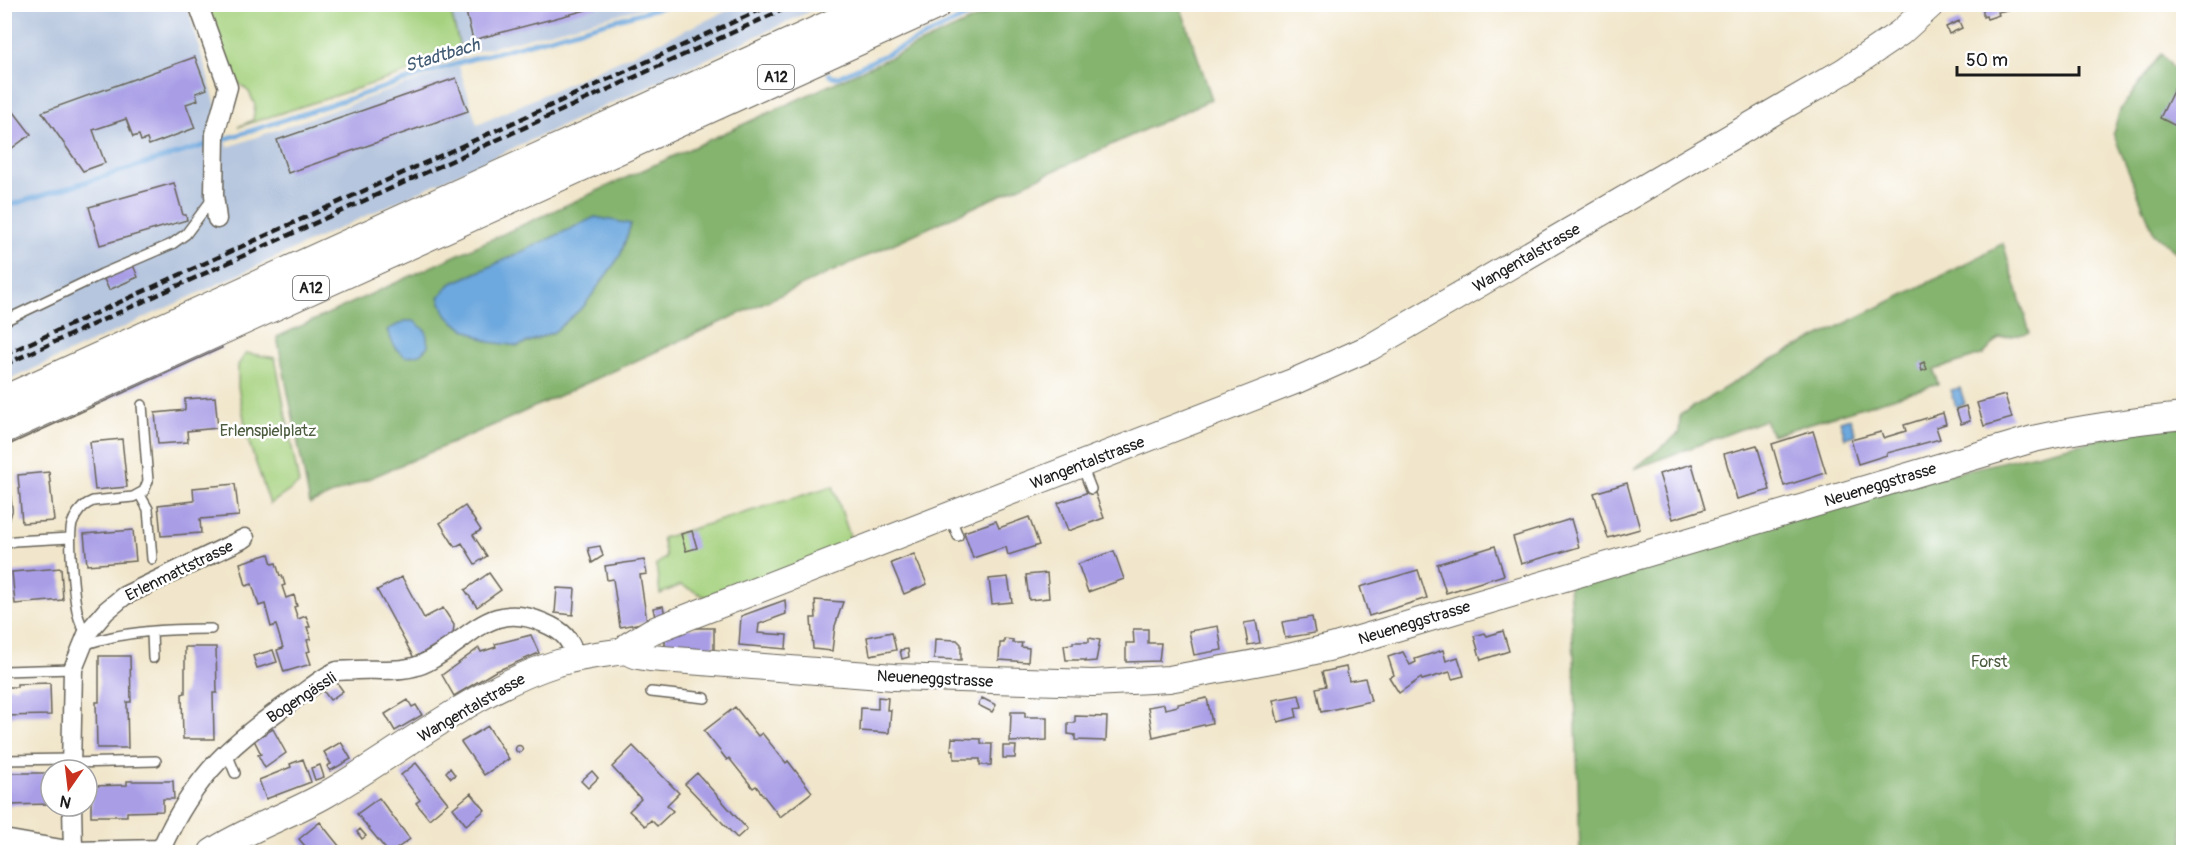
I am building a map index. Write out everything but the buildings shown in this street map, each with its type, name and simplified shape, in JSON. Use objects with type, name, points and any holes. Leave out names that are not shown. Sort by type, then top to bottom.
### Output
[{"type":"highway","name":"A12","points":[[4,402],[880,4]]},
{"type":"highway","name":"A12","points":[[4,427],[935,4]]},
{"type":"street","points":[[198,4],[228,87],[215,134],[214,195],[217,219]]},
{"type":"street","name":"Wangentalstrasse","points":[[212,852],[229,841],[323,796],[458,711],[514,680],[576,657],[625,651],[635,641],[652,631],[954,526],[1081,464],[1295,381],[1369,348],[1844,72],[1900,33],[1932,4]]},
{"type":"street","name":"Neueneggstrasse","points":[[625,651],[650,658],[894,677],[1093,683],[1169,679],[1293,656],[1342,644],[2033,439],[2139,420],[2184,417]]},
{"type":"street","name":"Erlenmattstrasse","points":[[71,758],[73,669],[84,639],[106,611],[124,596],[245,538]]},
{"type":"street","name":"Bogengässli","points":[[163,850],[190,794],[226,751],[269,716],[336,671],[408,668],[426,662],[486,622],[500,616],[521,614],[566,634],[576,657]]},
{"type":"street","points":[[72,818],[73,851]]},
{"type":"street","points":[[4,839],[73,851],[163,850]]},
{"type":"lane","points":[[4,321],[102,274],[172,244],[186,234],[214,195]]},
{"type":"lane","points":[[142,405],[148,481],[144,491],[133,497],[87,503],[76,514],[72,523],[70,538],[78,615],[83,627],[84,639],[177,629],[211,629]]},
{"type":"lane","points":[[1081,464],[1090,489]]},
{"type":"lane","points":[[4,483],[7,510],[4,520]]},
{"type":"lane","points":[[140,495],[148,509],[152,559]]},
{"type":"lane","points":[[4,544],[14,541],[70,538]]},
{"type":"lane","points":[[152,632],[153,658]]},
{"type":"lane","points":[[4,671],[73,669]]},
{"type":"lane","points":[[651,692],[705,698]]},
{"type":"lane","points":[[226,751],[235,774]]},
{"type":"lane","points":[[4,760],[39,762]]},
{"type":"lane","points":[[99,763],[156,761]]},
{"type":"shaded area","points":[[449,4],[653,5],[462,55]]},
{"type":"shaded area","points":[[4,5],[187,5],[228,147],[459,66],[477,125],[740,5],[824,5],[5,382]]},
{"type":"green space","points":[[206,5],[449,5],[462,55],[238,127],[253,120],[255,105],[249,92],[235,80],[228,66]]},
{"type":"green space","points":[[1005,5],[1180,5],[1212,99],[510,418],[310,504],[277,337]],"holes":[[[631,224],[620,256],[584,306],[554,332],[518,346],[450,284],[485,269]]]},
{"type":"green space","points":[[2161,54],[2183,79],[2183,264],[2178,254],[2154,233],[2113,133],[2120,110]]},
{"type":"green space","points":[[2003,243],[2030,333],[1999,338],[1984,354],[1934,370],[1938,384],[1772,435],[1765,420],[1634,469],[1679,433],[1680,415],[1769,361],[1966,264]]},
{"type":"green space","name":"Erlenspielplatz","points":[[246,353],[275,358],[299,484],[270,504],[248,440],[238,387],[238,365]]},
{"type":"green space","name":"Forst","points":[[2183,426],[2183,852],[1580,852],[1574,656],[1569,584],[1848,498],[2150,427]]},
{"type":"green space","points":[[833,486],[853,545],[712,600],[681,585],[660,594],[656,565],[666,557],[662,538]]},
{"type":"water","points":[[595,217],[631,224],[620,256],[584,306],[554,332],[518,346],[489,342],[461,327],[446,315],[439,297],[450,284]]},
{"type":"water","points":[[405,321],[414,321],[426,331],[428,346],[420,354],[406,357],[395,348],[387,330]]},
{"type":"water","points":[[1960,388],[1965,404],[1956,407],[1951,390]]},
{"type":"water","points":[[1850,418],[1856,435],[1845,438],[1840,421]]},
{"type":"waterway","name":"Stadtbach","points":[[222,140],[465,61],[673,4]]},
{"type":"waterway","name":"Stadtbach","points":[[829,74],[832,77],[838,77],[993,4]]},
{"type":"waterway","name":"Stadtbach","points":[[4,207],[206,145]]},
{"type":"railway","points":[[4,355],[773,4]]},
{"type":"railway","points":[[4,365],[795,4]]}]
